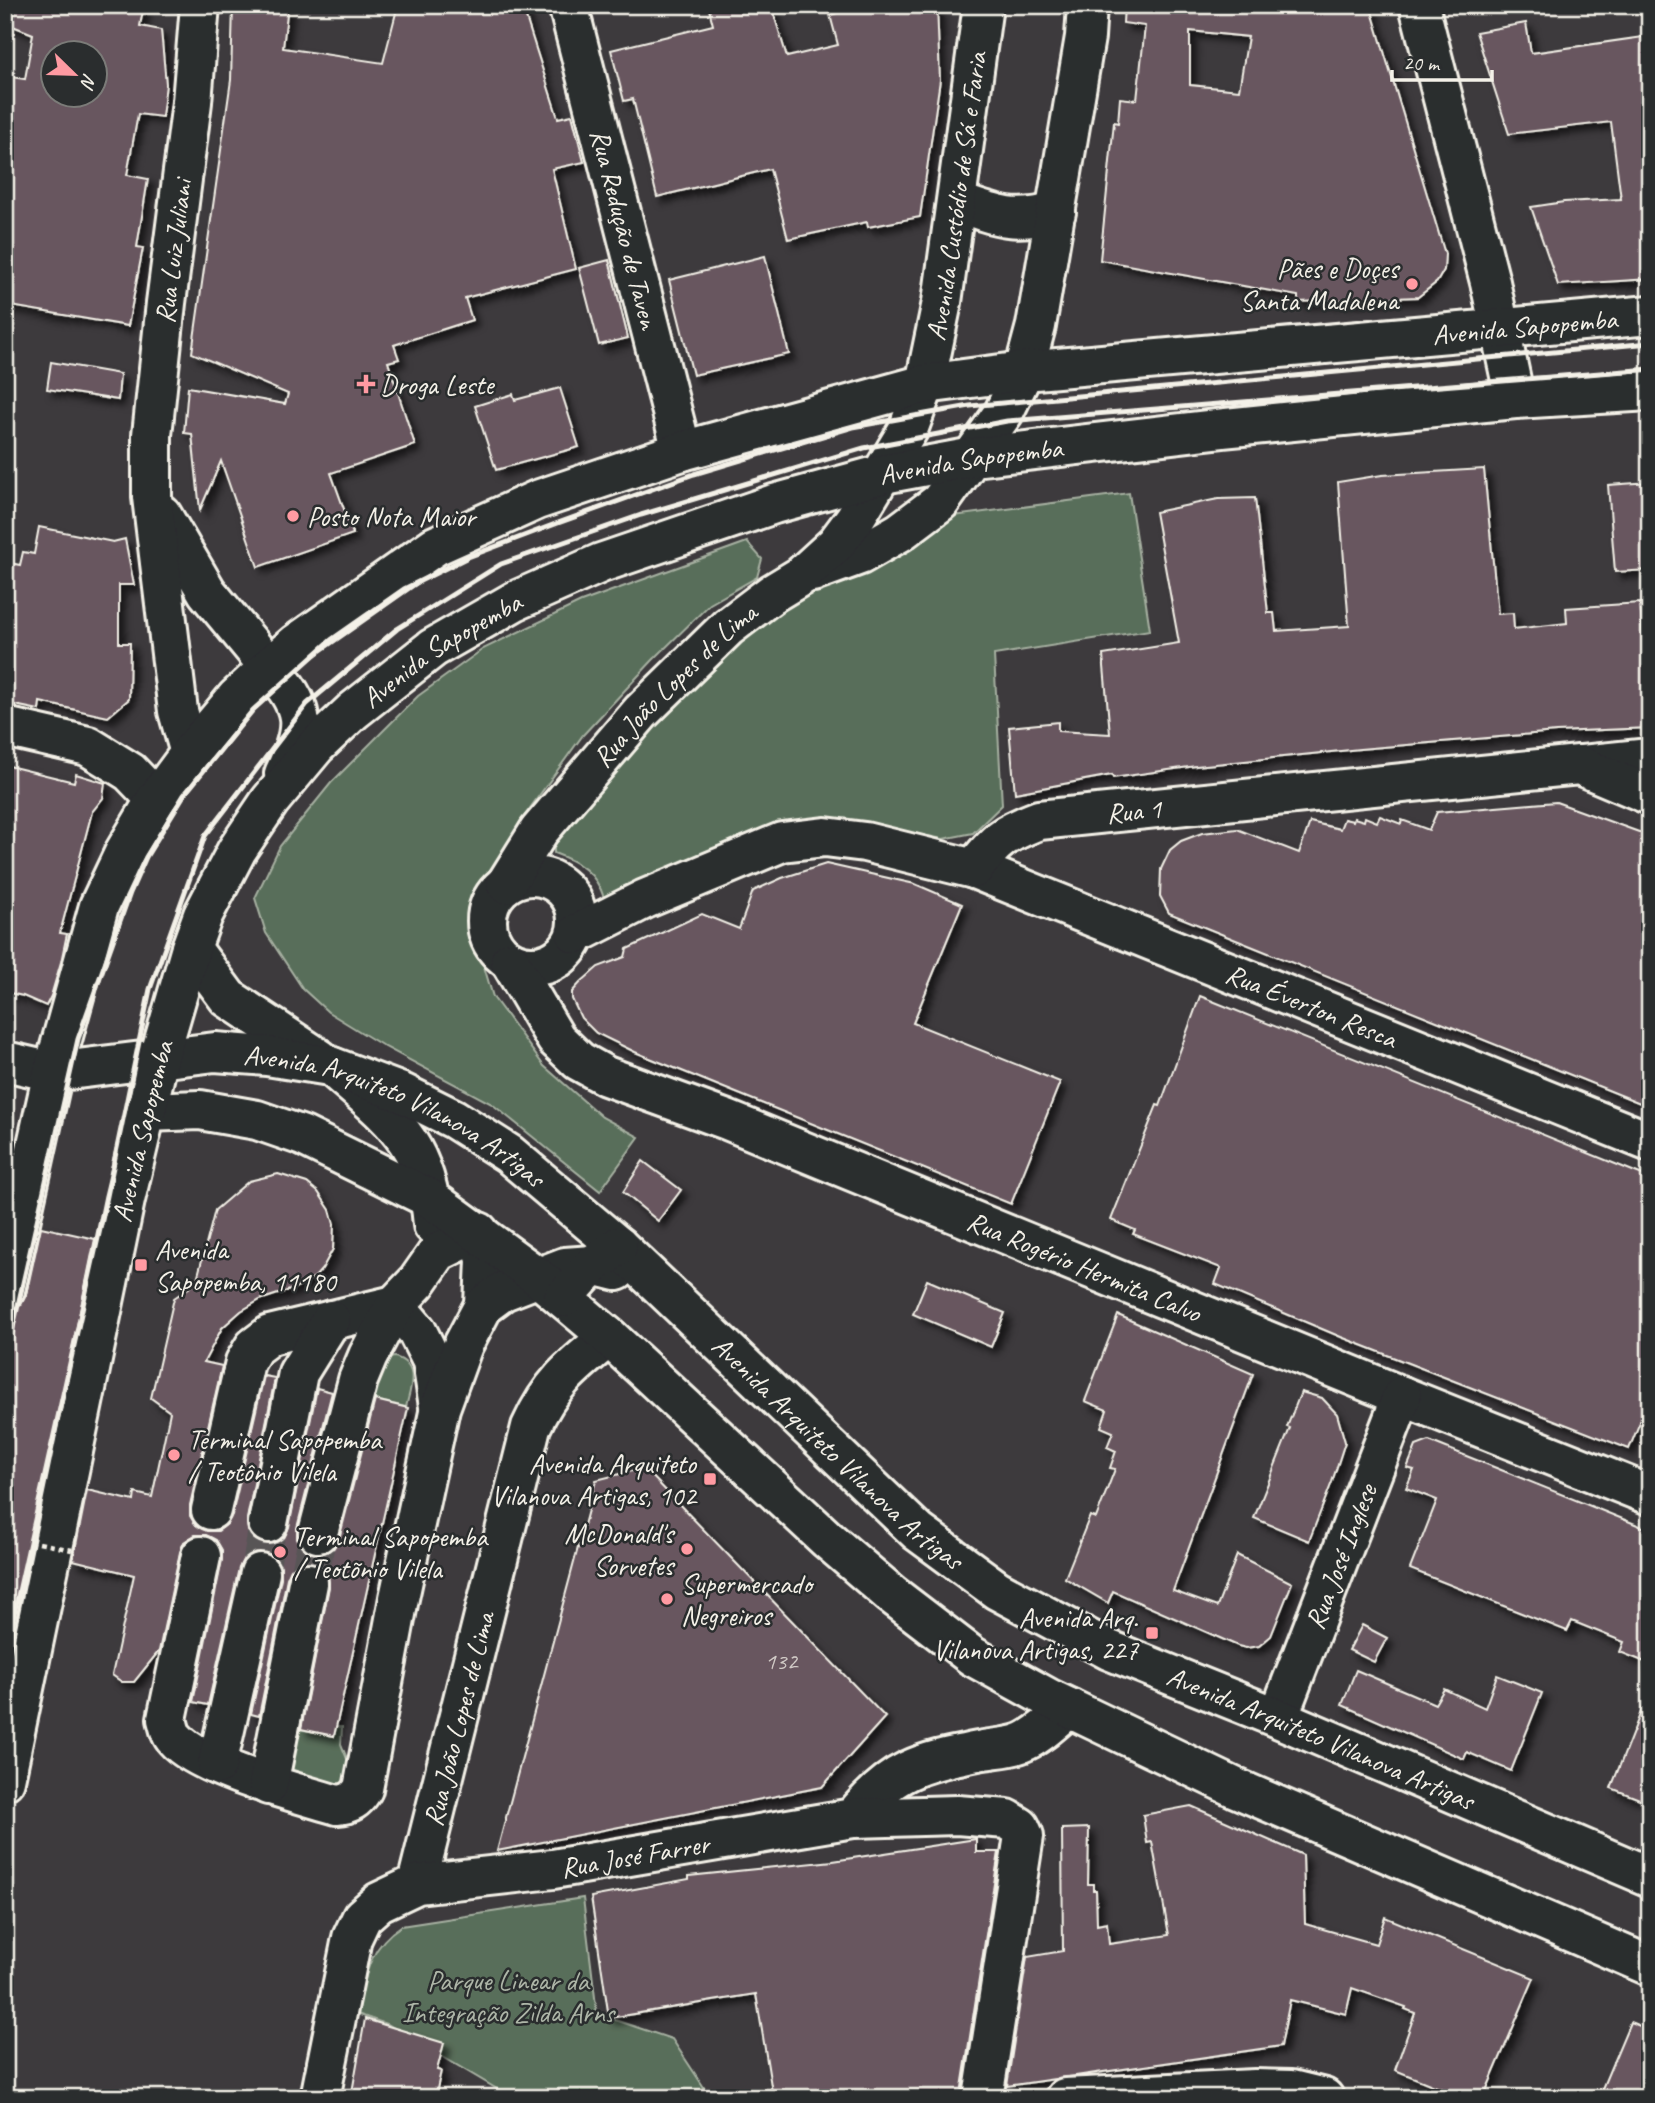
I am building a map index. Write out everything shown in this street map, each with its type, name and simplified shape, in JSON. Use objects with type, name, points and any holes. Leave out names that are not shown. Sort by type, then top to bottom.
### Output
[{"type":"street","name":"Rua Luiz Juliani","points":[[190,753],[178,711],[152,497],[152,435],[192,103],[200,5]]},
{"type":"street","name":"Rua Redução de Taven","points":[[568,5],[682,451]]},
{"type":"street","name":"Avenida Custódio de Sá e Faria","points":[[925,384],[955,219],[984,5]]},
{"type":"street","points":[[1024,371],[1036,326],[1053,230],[1085,37],[1087,5]]},
{"type":"street","points":[[1419,5],[1500,328],[1515,399]]},
{"type":"street","points":[[955,219],[1031,218],[1053,230]]},
{"type":"street","name":"Avenida Sapopemba","points":[[5,1290],[53,1072],[99,906],[125,851],[156,799],[237,697],[297,643],[435,546],[537,500],[682,451],[925,384],[1024,371],[1650,315]]},
{"type":"street","name":"Rua João Lopes de Lima","points":[[801,576],[860,555],[900,532],[940,502],[1004,412],[1024,371]]},
{"type":"street","name":"Rua João Lopes de Lima","points":[[506,884],[539,831],[641,712],[728,627],[801,576],[836,544],[883,474],[908,429],[925,384]]},
{"type":"street","name":"Avenida Sapopemba","points":[[5,1780],[125,1200],[159,1058],[191,948],[203,915],[237,850],[270,801],[316,746],[353,711],[433,649],[515,601],[601,563],[774,504],[883,474],[974,457],[1236,427],[1515,399],[1650,391]]},
{"type":"street","points":[[152,497],[207,592],[283,683],[294,701],[300,718],[300,734],[270,801]]},
{"type":"street","points":[[5,727],[88,746],[130,772],[156,799]]},
{"type":"street","points":[[1579,765],[1650,758]]},
{"type":"street","name":"Rua 1","points":[[974,869],[991,845],[1009,832],[1039,820],[1579,765],[1650,795]]},
{"type":"street","name":"Rua João Lopes de Lima","points":[[559,806],[551,840],[567,905]]},
{"type":"street","points":[[567,905],[645,900],[782,842],[825,837],[865,842],[974,869]]},
{"type":"street","name":"Rua Éverton Resca","points":[[974,869],[1650,1142]]},
{"type":"street","points":[[534,875],[567,905],[570,947],[561,957],[549,964],[522,966],[510,961],[492,942],[487,930],[490,904],[506,884],[517,878],[534,875]]},
{"type":"street","points":[[191,948],[228,998],[330,1066],[409,1140],[422,1164],[431,1199],[434,1238],[426,1268]]},
{"type":"street","name":"Rua Rogério Hermita Calvo","points":[[510,961],[556,1039],[579,1061],[606,1076],[727,1120],[1402,1396],[1650,1494]]},
{"type":"street","points":[[539,1012],[549,964]]},
{"type":"street","name":"Avenida Arquiteto Vilanova Artigas","points":[[53,1072],[215,1052],[267,1056],[330,1066],[402,1093],[454,1119],[509,1154],[605,1256],[701,1327],[918,1532],[997,1590],[1109,1650],[1278,1718],[1650,1877]]},
{"type":"street","points":[[5,1061],[53,1072]]},
{"type":"street","name":"Avenida Arquiteto Vilanova Artigas","points":[[146,1112],[200,1110],[257,1120],[303,1136],[431,1199],[550,1287],[609,1337],[828,1540],[891,1594],[972,1656],[1069,1708],[1236,1788],[1650,1966]]},
{"type":"street","points":[[318,1533],[362,1367],[395,1305],[438,1252],[479,1232],[485,1260],[484,1305]]},
{"type":"street","points":[[201,1556],[167,1719],[172,1736],[180,1745],[216,1765],[268,1785],[337,1805],[348,1804],[356,1799],[363,1789],[399,1598],[440,1408],[463,1345],[484,1305],[503,1291],[550,1287],[565,1267],[605,1256]]},
{"type":"street","points":[[211,1510],[245,1363],[254,1347],[270,1335],[395,1305]]},
{"type":"street","points":[[395,1305],[417,1331],[432,1361],[440,1408]]},
{"type":"street","points":[[268,1523],[298,1373],[331,1320]]},
{"type":"street","name":"Rua João Lopes de Lima","points":[[417,1884],[531,1427],[543,1400],[570,1369],[609,1337]]},
{"type":"street","name":"Rua José Inglese","points":[[1278,1718],[1402,1396]]},
{"type":"street","points":[[216,1765],[260,1573]]},
{"type":"street","points":[[268,1785],[308,1583]]},
{"type":"street","points":[[853,1818],[870,1797],[905,1770],[935,1760],[1018,1744],[1035,1737],[1069,1708]]},
{"type":"street","name":"Rua José Farrer","points":[[417,1884],[554,1870],[853,1818],[957,1815],[1007,1819],[1020,1827],[1024,1836],[983,2098]]},
{"type":"street","points":[[320,2098],[352,1938],[362,1917],[379,1902],[417,1884]]},
{"type":"street","points":[[1065,2098],[1267,2089],[1290,2090],[1324,2098]]},
{"type":"path","points":[[39,1544],[72,1550]]},
{"type":"green space","points":[[1129,493],[1150,630],[994,655],[1002,805],[973,833],[943,839],[870,825],[620,902],[604,898],[596,881],[585,869],[554,853],[554,839],[644,722],[847,530]]},
{"type":"green space","points":[[747,542],[762,559],[757,577],[710,604],[583,735],[520,822],[484,892],[476,939],[493,997],[544,1066],[602,1117],[639,1137],[600,1191],[492,1104],[385,1047],[328,1012],[303,989],[266,933],[255,898],[280,846],[331,783],[418,696],[483,649],[581,602]]},
{"type":"green space","points":[[395,1357],[408,1365],[411,1371],[406,1407],[367,1398],[383,1359]]},
{"type":"green space","points":[[336,1727],[342,1727],[341,1744],[352,1771],[344,1785],[317,1791],[290,1771],[294,1728],[333,1736]]},
{"type":"green space","name":"Parque Linear da Integração Zilda Arns","points":[[583,1898],[597,2014],[672,2039],[711,2098],[501,2098],[502,2092],[389,2025],[357,2014],[365,1977],[374,1954],[401,1926]]},
{"type":"building","points":[[5,5],[144,5],[140,26],[161,30],[166,84],[162,117],[138,114],[127,175],[148,179],[137,247],[143,248],[128,326],[5,305],[5,76],[25,79],[33,34],[5,23]]},
{"type":"building","points":[[233,5],[288,5],[283,48],[383,63],[398,5],[522,5],[558,118],[572,115],[584,162],[552,169],[576,269],[465,298],[472,320],[394,345],[399,359],[388,362],[415,445],[331,473],[353,534],[258,567],[221,461],[200,510],[192,434],[184,433],[188,387],[285,404],[288,394],[192,353],[231,80]]},
{"type":"building","points":[[708,5],[771,5],[787,57],[838,45],[830,15],[866,5],[937,5],[940,80],[920,217],[868,227],[867,222],[788,239],[770,169],[657,197],[633,99],[624,101],[611,50],[713,25]]},
{"type":"building","points":[[1124,5],[1370,5],[1445,254],[1444,270],[1437,282],[1418,297],[1298,302],[1298,296],[1100,260],[1114,122],[1118,123],[1120,98],[1137,100],[1145,26],[1123,23]],"holes":[[[1190,31],[1248,37],[1239,90],[1190,85]]]},
{"type":"building","points":[[1526,23],[1531,53],[1650,36],[1650,279],[1558,285],[1531,207],[1621,199],[1611,122],[1509,134],[1476,32]]},
{"type":"building","points":[[765,256],[789,354],[693,375],[669,280]]},
{"type":"building","points":[[609,260],[628,338],[599,345],[579,268]]},
{"type":"building","points":[[51,362],[120,374],[118,400],[47,389]]},
{"type":"building","points":[[560,388],[579,447],[496,470],[475,406],[513,394],[515,400]]},
{"type":"building","points":[[1484,469],[1498,614],[1513,613],[1514,629],[1567,623],[1566,608],[1640,603],[1650,728],[1556,732],[1360,749],[1196,766],[1113,778],[1112,775],[1015,793],[1009,727],[1058,722],[1058,731],[1110,734],[1103,655],[1179,643],[1155,512],[1218,499],[1255,498],[1268,613],[1274,613],[1276,631],[1349,626],[1338,482],[1382,475]]},
{"type":"building","points":[[1650,482],[1650,570],[1615,572],[1608,485]]},
{"type":"building","points":[[39,527],[113,542],[125,539],[134,585],[119,585],[119,643],[130,643],[129,699],[108,717],[40,702],[39,710],[5,703],[5,562],[20,565],[23,552],[34,554]]},
{"type":"building","points":[[5,765],[74,782],[76,774],[105,783],[103,798],[92,812],[60,933],[67,934],[61,962],[46,1006],[5,992]]},
{"type":"building","points":[[1556,802],[1650,836],[1650,1107],[1169,913],[1160,896],[1161,869],[1170,850],[1181,841],[1202,833],[1237,829],[1299,853],[1310,822],[1340,829],[1344,819],[1364,821],[1365,817],[1377,822],[1380,816],[1401,824],[1402,820],[1429,830],[1437,812]]},
{"type":"building","points":[[826,864],[915,884],[962,904],[913,1023],[1060,1082],[1011,1204],[635,1052],[596,1033],[581,1018],[572,999],[572,992],[598,967],[625,957],[627,949],[702,914],[739,929],[753,891],[782,878]]},
{"type":"building","points":[[1200,996],[1650,1178],[1650,1397],[1629,1449],[1341,1337],[1215,1284],[1221,1268],[1133,1234],[1135,1230],[1111,1220],[1157,1105],[1160,1106]]},
{"type":"building","points":[[643,1161],[681,1190],[658,1221],[623,1192]]},
{"type":"building","points":[[278,1174],[307,1183],[318,1192],[330,1210],[334,1224],[333,1249],[315,1277],[293,1289],[260,1300],[241,1311],[222,1328],[204,1362],[222,1366],[190,1505],[190,1516],[196,1525],[207,1531],[218,1531],[227,1524],[232,1515],[264,1376],[275,1378],[247,1519],[248,1531],[253,1539],[263,1544],[274,1544],[284,1538],[289,1527],[317,1388],[332,1392],[297,1528],[297,1539],[303,1549],[313,1554],[324,1554],[333,1549],[339,1539],[375,1400],[408,1408],[334,1736],[301,1729],[329,1587],[328,1575],[322,1566],[312,1561],[300,1563],[291,1569],[287,1578],[259,1716],[251,1714],[281,1578],[281,1566],[274,1557],[264,1552],[253,1552],[244,1558],[239,1568],[208,1705],[193,1702],[222,1560],[222,1550],[216,1540],[206,1535],[195,1535],[184,1542],[159,1651],[134,1682],[122,1682],[112,1675],[134,1575],[73,1560],[87,1490],[134,1501],[135,1493],[152,1497],[170,1412],[151,1398],[174,1298],[196,1283],[215,1210],[249,1181]]},
{"type":"building","points":[[41,1227],[95,1239],[11,1644],[5,1644],[5,1311],[12,1311],[21,1305],[26,1295]]},
{"type":"building","points":[[927,1280],[1005,1313],[991,1347],[913,1314]]},
{"type":"building","points":[[1118,1315],[1253,1374],[1173,1591],[1217,1607],[1237,1555],[1292,1583],[1271,1636],[1259,1646],[1238,1646],[1113,1591],[1108,1603],[1065,1578],[1090,1516],[1096,1518],[1115,1469],[1110,1468],[1116,1451],[1107,1447],[1113,1432],[1101,1427],[1107,1410],[1085,1401]]},
{"type":"building","points":[[1301,1392],[1322,1398],[1337,1414],[1345,1442],[1309,1541],[1254,1518],[1290,1428],[1287,1427]]},
{"type":"building","points":[[1429,1441],[1650,1530],[1650,1664],[1620,1652],[1624,1642],[1572,1621],[1567,1631],[1410,1569],[1437,1500],[1406,1488],[1414,1470],[1407,1468],[1416,1446]]},
{"type":"building","name":"Supermercado Negreiros","points":[[644,1468],[885,1717],[822,1787],[497,1851],[596,1480]]},
{"type":"building","points":[[1362,1625],[1387,1638],[1374,1662],[1349,1650]]},
{"type":"building","points":[[1356,1670],[1435,1704],[1444,1689],[1485,1708],[1497,1675],[1542,1693],[1511,1771],[1467,1752],[1464,1759],[1342,1705]]},
{"type":"building","points":[[1650,1694],[1650,1803],[1611,1788]]},
{"type":"building","points":[[1191,1806],[1303,1855],[1305,1924],[1376,1944],[1385,1917],[1534,1978],[1483,2098],[1464,2098],[1395,2070],[1415,2013],[1405,2009],[1406,2007],[1352,1988],[1346,2014],[1290,2000],[1281,2046],[1007,2086],[1027,1957],[1063,1951],[1062,1829],[1089,1828],[1088,1884],[1093,1884],[1093,1890],[1096,1890],[1097,1925],[1107,1923],[1109,1944],[1169,1935],[1152,1842],[1147,1843],[1143,1815]]},
{"type":"building","points":[[976,1839],[976,1852],[999,1852],[961,2094],[934,2098],[773,2098],[756,1994],[609,2018],[591,1897],[689,1879],[689,1876],[833,1861]]},
{"type":"building","points":[[365,2019],[444,2043],[437,2070],[441,2071],[435,2098],[351,2098]]},
{"type":"building","points":[[1630,2022],[1650,2030],[1650,2084],[1644,2098],[1598,2098]]},
{"type":"tunnel","points":[[260,1573],[268,1523]]},
{"type":"tunnel","points":[[308,1583],[318,1533]]},
{"type":"railway","points":[[5,1363],[78,1039],[130,893],[146,857],[184,795],[253,710],[331,640],[404,589],[468,557],[558,523],[694,474],[853,427],[970,406],[1650,343]]},
{"type":"railway","points":[[5,1654],[102,1220],[150,989],[205,836],[307,704],[397,629],[501,564],[641,515],[864,448],[1007,421],[1650,369]]},
{"type":"place","name":"Pães e Doçes Santa Madalena","points":[[1412,284]]},
{"type":"place","name":"Droga Leste","points":[[366,384]]},
{"type":"place","name":"Posto Nota Maior","points":[[293,516]]},
{"type":"place","name":"Avenida Sapopemba, 11180","points":[[141,1265]]},
{"type":"place","name":"Terminal Sapopemba / Teotônio Vilela","points":[[174,1455]]},
{"type":"place","name":"Avenida Arquiteto Vilanova Artigas, 102","points":[[710,1479]]},
{"type":"place","name":"McDonald's Sorvetes","points":[[687,1549]]},
{"type":"place","name":"Terminal Sapopemba / Teotõnio Vilela","points":[[280,1552]]},
{"type":"place","name":"Supermercado Negreiros","points":[[667,1599]]},
{"type":"place","name":"Avenida Arq. Vilanova Artigas, 227","points":[[1152,1633]]}]
